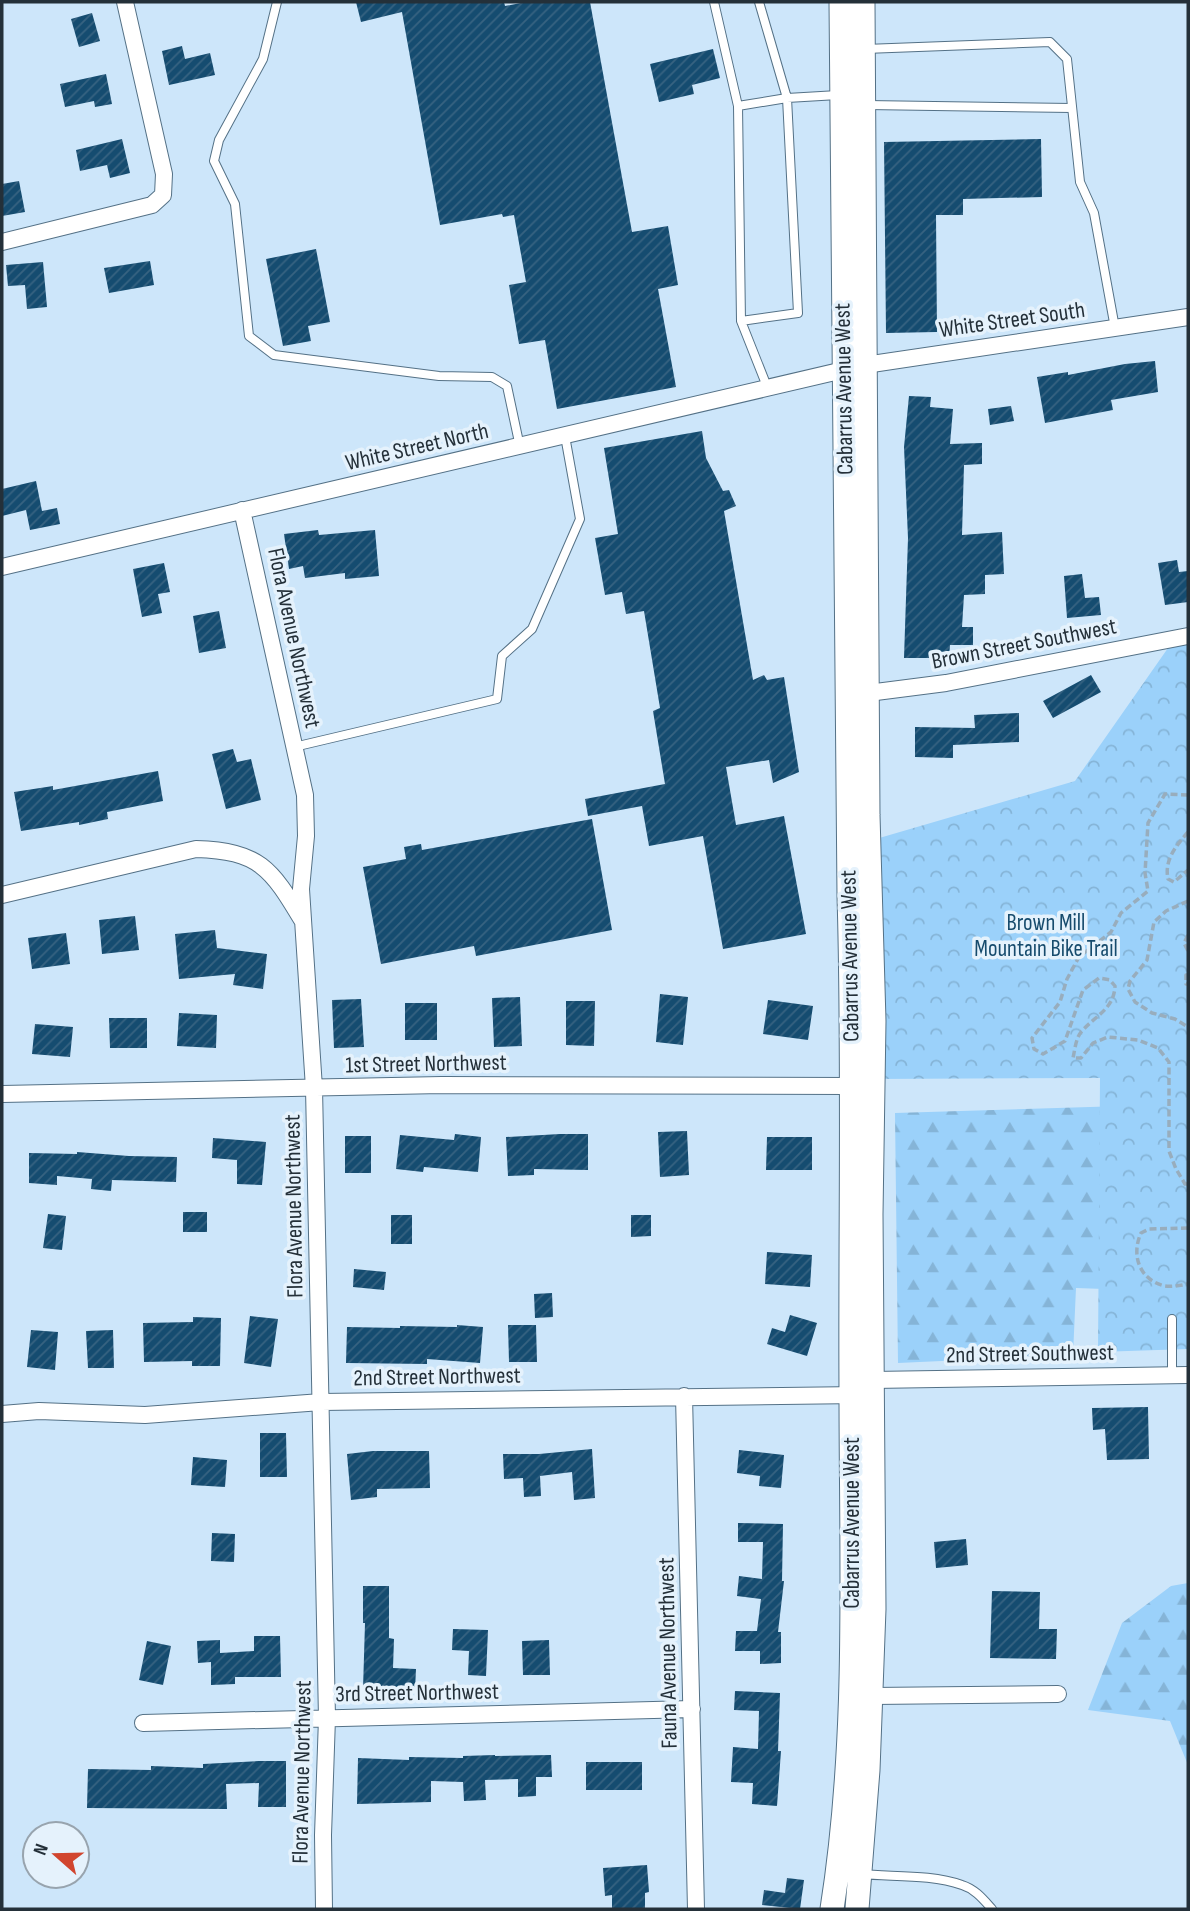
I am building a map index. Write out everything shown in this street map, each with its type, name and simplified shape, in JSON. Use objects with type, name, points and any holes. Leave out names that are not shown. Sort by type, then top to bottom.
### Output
[{"type":"main road","name":"Cabarrus Avenue West","points":[[832,1909],[849,1750],[852,1608],[865,1390],[874,1021],[868,693],[841,2]]},
{"type":"main road","name":"Cabarrus Avenue West","points":[[857,1909],[872,1696],[865,1390],[851,1086],[849,896],[854,368],[864,105],[863,2]]},
{"type":"street","points":[[2,242],[152,205],[163,195],[164,174],[125,2]]},
{"type":"street","name":"White Street South","points":[[854,368],[1188,317]]},
{"type":"street","name":"White Street North","points":[[2,567],[854,368]]},
{"type":"street","name":"Flora Avenue Northwest","points":[[242,510],[305,795],[303,922],[314,1088],[327,1718],[323,1835],[324,1909]]},
{"type":"street","name":"Brown Street Southwest","points":[[868,693],[946,683],[1188,636]]},
{"type":"street","points":[[3,891],[196,849],[227,850],[255,860],[283,887],[303,922]]},
{"type":"street","points":[[283,887],[295,883],[302,874]]},
{"type":"street","name":"1st Street Northwest","points":[[2,1094],[442,1085],[851,1086]]},
{"type":"street","name":"2nd Street Southwest","points":[[865,1390],[1180,1375]]},
{"type":"street","name":"2nd Street Northwest","points":[[2,1414],[39,1411],[145,1415],[321,1402],[865,1390]]},
{"type":"street","name":"Fauna Avenue Northwest","points":[[684,1396],[696,1909]]},
{"type":"street","points":[[852,1608],[862,1653],[862,1690],[867,1695],[1058,1693]]},
{"type":"street","name":"3rd Street Northwest","points":[[143,1723],[692,1709]]},
{"type":"lane","points":[[277,2],[263,59],[219,140],[214,160],[234,204],[249,336],[274,355],[439,376],[492,377],[507,386],[520,447]]},
{"type":"lane","points":[[714,2],[738,106],[741,321],[768,389]]},
{"type":"lane","points":[[741,321],[798,313],[787,98],[759,2]]},
{"type":"lane","points":[[863,49],[1050,42],[1067,59],[1080,182],[1094,213],[1115,328]]},
{"type":"lane","points":[[738,106],[787,98],[843,94]]},
{"type":"lane","points":[[864,105],[1072,108]]},
{"type":"lane","points":[[294,747],[497,699],[502,656],[532,629],[580,519],[565,436]]},
{"type":"lane","points":[[1172,1319],[1180,1375]]},
{"type":"lane","points":[[861,1874],[930,1879],[962,1885],[978,1894],[992,1909]]},
{"type":"path","points":[[1188,795],[1165,794],[1148,823],[1144,873],[1148,891],[1121,913],[1111,932],[1079,957],[1067,979],[1060,1002],[1032,1038],[1034,1049],[1043,1054],[1065,1041],[1083,990],[1099,978],[1110,980],[1115,986],[1115,995],[1108,1008],[1080,1033],[1073,1058],[1081,1058],[1093,1043],[1108,1037],[1139,1040],[1158,1048],[1169,1062],[1169,1152],[1176,1170],[1185,1184],[1188,1184]]},
{"type":"path","points":[[1188,832],[1168,860],[1168,879],[1174,882],[1188,870]]},
{"type":"path","points":[[1188,901],[1166,911],[1154,922],[1147,960],[1130,981],[1128,989],[1135,1002],[1152,1013],[1175,1019],[1188,1027]]},
{"type":"path","points":[[1188,935],[1184,943],[1188,951]]},
{"type":"path","points":[[1188,975],[1188,984]]},
{"type":"path","points":[[1188,1228],[1149,1228],[1141,1233],[1135,1244],[1137,1261],[1146,1275],[1166,1286],[1188,1284]]},
{"type":"green space","name":"Brown Mill Mountain Bike Trail","points":[[1188,637],[1188,1349],[1098,1352],[1100,1078],[873,1079],[869,841],[1075,781],[1175,638]]},
{"type":"green space","points":[[1188,1104],[1188,1292],[1076,1288],[1073,1355],[898,1363],[895,1113]]},
{"type":"green space","points":[[1188,1583],[1188,1765],[1170,1721],[1088,1710],[1122,1623],[1171,1586]]},
{"type":"building","points":[[356,2],[504,2],[505,6],[526,2],[590,2],[632,232],[668,226],[678,285],[658,289],[676,387],[557,409],[545,340],[519,344],[509,285],[526,282],[514,215],[503,217],[502,214],[440,225],[402,12],[361,22]]},
{"type":"building","points":[[92,13],[100,41],[79,47],[71,19]]},
{"type":"building","points":[[182,46],[185,59],[210,53],[215,75],[169,85],[162,51]]},
{"type":"building","points":[[713,49],[720,78],[692,85],[694,94],[659,102],[650,64]]},
{"type":"building","points":[[106,74],[112,104],[95,107],[94,101],[65,107],[60,84]]},
{"type":"building","points":[[122,139],[130,173],[110,178],[107,165],[80,171],[76,150]]},
{"type":"building","points":[[1041,139],[1042,197],[963,199],[963,215],[936,215],[937,332],[886,333],[884,142]]},
{"type":"building","points":[[19,181],[25,212],[2,216],[2,184]]},
{"type":"building","points":[[316,249],[330,322],[308,326],[311,341],[283,346],[266,259]]},
{"type":"building","points":[[150,261],[154,285],[109,293],[104,268]]},
{"type":"building","points":[[43,262],[47,307],[27,309],[25,285],[8,286],[6,265]]},
{"type":"building","points":[[1155,361],[1158,392],[1111,400],[1113,410],[1045,423],[1037,377],[1068,372],[1068,375]]},
{"type":"building","points":[[909,396],[931,397],[930,407],[953,409],[950,444],[982,443],[982,464],[964,465],[962,535],[1002,532],[1004,574],[985,575],[985,594],[964,595],[962,627],[973,627],[973,645],[950,645],[949,658],[904,658],[908,538],[904,447]]},
{"type":"building","points":[[1011,406],[1014,421],[990,425],[988,409]]},
{"type":"building","points":[[702,431],[706,458],[723,491],[729,490],[736,506],[724,511],[753,680],[764,675],[767,680],[784,677],[799,772],[773,783],[769,760],[726,767],[736,825],[784,816],[806,934],[723,949],[703,836],[649,846],[642,806],[588,816],[585,799],[665,784],[653,711],[660,708],[644,611],[626,614],[622,592],[605,595],[595,538],[618,534],[604,448]]},
{"type":"building","points":[[36,481],[42,511],[57,508],[60,524],[30,530],[26,510],[2,516],[2,489]]},
{"type":"building","points":[[318,530],[319,535],[375,530],[379,576],[345,579],[345,573],[305,578],[303,566],[289,569],[284,534]]},
{"type":"building","points":[[1177,560],[1179,572],[1188,571],[1188,602],[1165,605],[1158,563]]},
{"type":"building","points":[[164,563],[170,592],[158,594],[162,613],[142,617],[133,569]]},
{"type":"building","points":[[1082,574],[1085,598],[1099,597],[1101,615],[1067,618],[1064,576]]},
{"type":"building","points":[[219,611],[226,648],[199,653],[193,616]]},
{"type":"building","points":[[1091,675],[1101,692],[1053,718],[1043,701]]},
{"type":"building","points":[[1019,713],[1019,742],[953,745],[953,758],[915,757],[915,727],[975,728],[974,715]]},
{"type":"building","points":[[233,749],[237,762],[251,759],[261,800],[226,809],[212,754]]},
{"type":"building","points":[[158,771],[163,801],[107,812],[108,819],[21,831],[14,792],[53,786],[53,790]]},
{"type":"building","points":[[592,819],[612,930],[476,956],[474,946],[381,964],[363,867],[406,859],[404,847],[421,844],[422,850]]},
{"type":"building","points":[[135,916],[139,950],[102,954],[99,920]]},
{"type":"building","points":[[215,930],[217,948],[267,954],[263,989],[233,985],[235,974],[179,979],[175,934]]},
{"type":"building","points":[[66,933],[70,964],[32,969],[28,938]]},
{"type":"building","points":[[660,994],[688,997],[683,1045],[656,1042]]},
{"type":"building","points":[[520,997],[522,1046],[494,1047],[492,998]]},
{"type":"building","points":[[361,999],[364,1047],[334,1048],[332,1000]]},
{"type":"building","points":[[768,1000],[813,1006],[808,1040],[763,1034]]},
{"type":"building","points":[[566,1001],[595,1001],[594,1046],[566,1045]]},
{"type":"building","points":[[405,1003],[437,1003],[437,1040],[405,1040]]},
{"type":"building","points":[[179,1013],[217,1015],[216,1048],[177,1046]]},
{"type":"building","points":[[109,1018],[147,1018],[147,1048],[110,1048]]},
{"type":"building","points":[[35,1024],[73,1027],[70,1057],[32,1054]]},
{"type":"building","points":[[687,1131],[689,1175],[660,1177],[658,1132]]},
{"type":"building","points":[[455,1134],[481,1137],[478,1172],[424,1167],[423,1172],[396,1169],[400,1135],[454,1140]]},
{"type":"building","points":[[588,1134],[588,1170],[534,1169],[534,1175],[508,1176],[506,1137]]},
{"type":"building","points":[[345,1136],[371,1136],[371,1173],[345,1173]]},
{"type":"building","points":[[767,1137],[812,1137],[812,1170],[766,1170]]},
{"type":"building","points":[[213,1138],[266,1142],[262,1185],[237,1184],[237,1160],[212,1158]]},
{"type":"building","points":[[77,1152],[177,1157],[176,1182],[112,1180],[111,1191],[91,1189],[92,1179],[57,1176],[57,1185],[29,1183],[29,1153]]},
{"type":"building","points":[[183,1212],[207,1212],[207,1232],[183,1232]]},
{"type":"building","points":[[48,1214],[66,1216],[62,1250],[43,1248]]},
{"type":"building","points":[[391,1215],[412,1215],[412,1244],[391,1244]]},
{"type":"building","points":[[631,1215],[651,1215],[651,1236],[631,1237]]},
{"type":"building","points":[[767,1252],[812,1255],[810,1287],[765,1284]]},
{"type":"building","points":[[354,1269],[386,1272],[384,1290],[353,1287]]},
{"type":"building","points":[[552,1293],[553,1317],[535,1318],[534,1294]]},
{"type":"building","points":[[790,1315],[817,1323],[807,1356],[767,1344],[772,1328],[785,1332]]},
{"type":"building","points":[[250,1316],[278,1319],[271,1367],[244,1363]]},
{"type":"building","points":[[193,1317],[221,1318],[220,1366],[192,1366],[192,1361],[144,1362],[143,1323],[193,1322]]},
{"type":"building","points":[[508,1325],[536,1325],[537,1362],[509,1362]]},
{"type":"building","points":[[347,1327],[483,1327],[480,1363],[427,1359],[427,1364],[346,1363]]},
{"type":"building","points":[[31,1330],[58,1332],[55,1370],[27,1367]]},
{"type":"building","points":[[113,1330],[114,1368],[88,1368],[86,1331]]},
{"type":"building","points":[[1148,1407],[1149,1459],[1107,1460],[1105,1429],[1093,1430],[1092,1408]]},
{"type":"building","points":[[260,1433],[286,1433],[287,1477],[260,1477]]},
{"type":"building","points":[[592,1449],[595,1498],[574,1500],[572,1472],[540,1476],[541,1496],[524,1497],[523,1478],[504,1479],[503,1454]]},
{"type":"building","points":[[739,1450],[784,1455],[781,1488],[759,1486],[760,1476],[737,1473]]},
{"type":"building","points":[[429,1451],[430,1488],[377,1489],[377,1497],[351,1500],[347,1454]]},
{"type":"building","points":[[193,1457],[227,1460],[225,1487],[191,1485]]},
{"type":"building","points":[[738,1523],[783,1524],[784,1581],[778,1632],[781,1632],[781,1663],[760,1664],[760,1651],[735,1651],[736,1631],[757,1631],[761,1599],[737,1596],[739,1576],[762,1579],[763,1542],[738,1542]]},
{"type":"building","points":[[212,1533],[235,1534],[234,1562],[211,1561]]},
{"type":"building","points":[[966,1539],[968,1565],[936,1568],[934,1542]]},
{"type":"building","points":[[363,1586],[389,1586],[389,1638],[394,1639],[393,1668],[416,1669],[415,1690],[363,1689]]},
{"type":"building","points":[[992,1591],[1040,1592],[1039,1629],[1057,1629],[1056,1659],[990,1658]]},
{"type":"building","points":[[453,1629],[488,1630],[486,1676],[468,1675],[469,1651],[452,1650]]},
{"type":"building","points":[[254,1636],[280,1636],[281,1677],[235,1677],[235,1684],[211,1685],[211,1662],[198,1663],[197,1641],[220,1640],[220,1653],[254,1651]]},
{"type":"building","points":[[549,1640],[550,1675],[523,1675],[522,1641]]},
{"type":"building","points":[[147,1641],[171,1646],[163,1685],[139,1680]]},
{"type":"building","points":[[735,1691],[780,1693],[778,1751],[781,1751],[777,1806],[752,1804],[753,1783],[731,1782],[733,1747],[758,1749],[759,1711],[734,1710]]},
{"type":"building","points":[[551,1755],[552,1777],[536,1777],[536,1796],[518,1797],[518,1779],[485,1780],[486,1800],[464,1801],[463,1782],[431,1781],[431,1802],[357,1804],[358,1758],[409,1760],[409,1757],[463,1758]]},
{"type":"building","points":[[286,1761],[286,1807],[258,1807],[259,1783],[226,1784],[227,1809],[87,1808],[88,1769],[151,1770],[151,1766],[203,1768],[203,1764]]},
{"type":"building","points":[[586,1762],[642,1762],[642,1790],[586,1790]]},
{"type":"building","points":[[647,1865],[649,1892],[645,1893],[645,1909],[612,1909],[612,1895],[605,1896],[603,1868]]},
{"type":"building","points":[[787,1878],[804,1880],[800,1909],[762,1905],[764,1890],[785,1893]]}]
